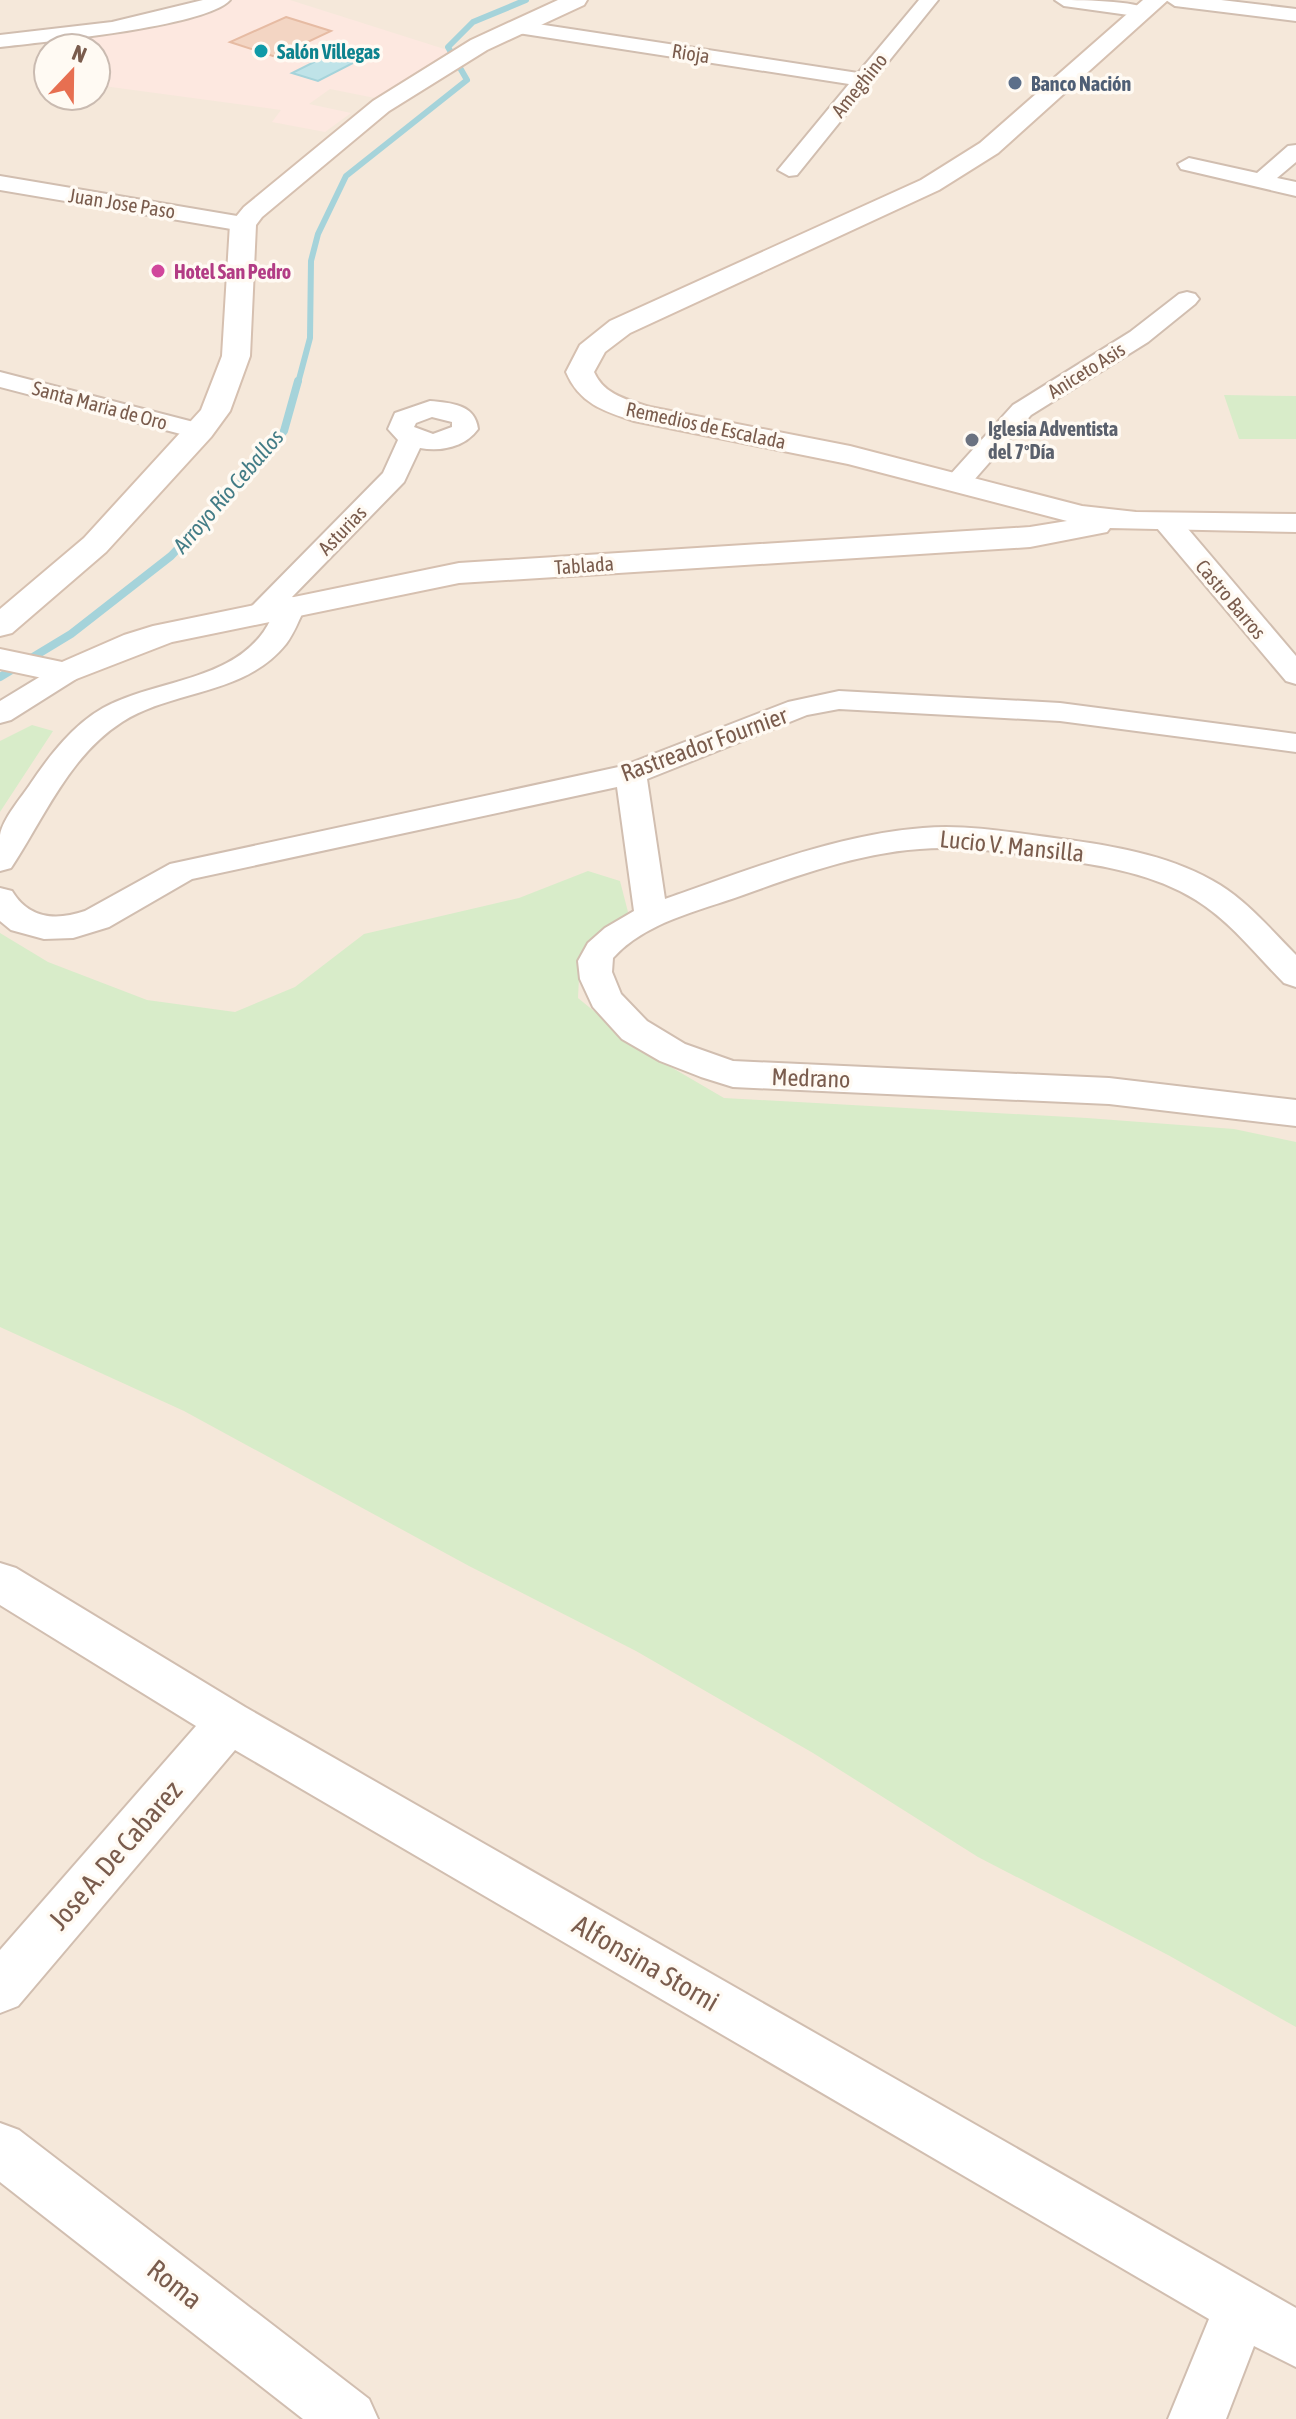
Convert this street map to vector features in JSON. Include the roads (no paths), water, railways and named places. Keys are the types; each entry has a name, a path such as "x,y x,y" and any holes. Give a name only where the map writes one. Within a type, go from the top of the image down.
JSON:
{"main road":[{"path":"0,626 95,545 215,411 236,356 243,224 277,191 381,106 479,45 576,0"},
{"name":"Remedios de Escalada","path":"1150,5 989,148 963,165 930,185 649,312 595,343 584,357 580,372 587,388 610,404 644,415 787,442 958,482 1066,512 1113,520 1296,523"},
{"name":"Tablada","path":"56,671 136,642 292,606 459,573 1030,537 1113,520"},
{"path":"0,659 56,671"}],"street":[{"path":"0,41 74,33 166,17 221,0"},
{"name":"Ameghino","path":"789,170 929,0"},
{"path":"1064,0 1150,5"},
{"path":"1175,0 1296,15"},
{"path":"142,6 166,17"},
{"name":"Rioja","path":"518,27 863,80"},
{"path":"1261,181 1296,151"},
{"path":"1189,164 1296,189"},
{"name":"Juan Jose Paso","path":"0,183 243,224"},
{"name":"Aniceto Asis","path":"958,482 1022,410 1139,337 1187,299"},
{"name":"Santa Maria de Oro","path":"0,379 200,431"},
{"name":"Asturias","path":"261,613 395,476 411,439"},
{"name":"Castro Barros","path":"1167,522 1296,675"},
{"path":"0,861 47,785 87,734 112,716 147,699 241,667 274,639 292,606"},
{"name":"Tablada","path":"0,714 56,671"},
{"name":"Rastreador Fournier","path":"0,899 3,907 23,922 44,928 73,927 97,919 182,871 631,774 799,708 839,700 1060,712 1296,743"},
{"path":"631,774 651,916"},
{"name":"Lucio V. Mansilla","path":"651,916 808,863 883,843 927,838 983,840 1121,858 1175,874 1211,895 1296,975"},
{"name":"Medrano","path":"651,916 614,937 598,952 593,967 599,988 621,1021 704,1066 733,1074 1109,1091 1296,1113"},
{"name":"Alfonsina Storni","path":"0,1582 229,1722 1296,2339"},
{"name":"Jose A. De Cabarez","path":"0,1988 229,1722"},
{"name":"Roma","path":"0,2149 349,2419"},
{"path":"1197,2419 1241,2307"}],"water":[{"path":"330,54 355,62 318,81 292,73"}],"waterway":[{"name":"Arroyo Río Ceballos","path":"298,383 310,338 311,261 318,234 346,176 467,80 448,47 473,22 526,0"},
{"name":"Arroyo Río Ceballos","path":"0,677 71,634 171,556 243,480 284,431 298,381"}],"place":[{"name":"Salón Villegas","path":"261,51"},
{"name":"Banco Nación","path":"1015,83"},
{"name":"Hotel San Pedro","path":"158,271"},
{"name":"Iglesia Adventista del 7°Día","path":"972,440"}]}
